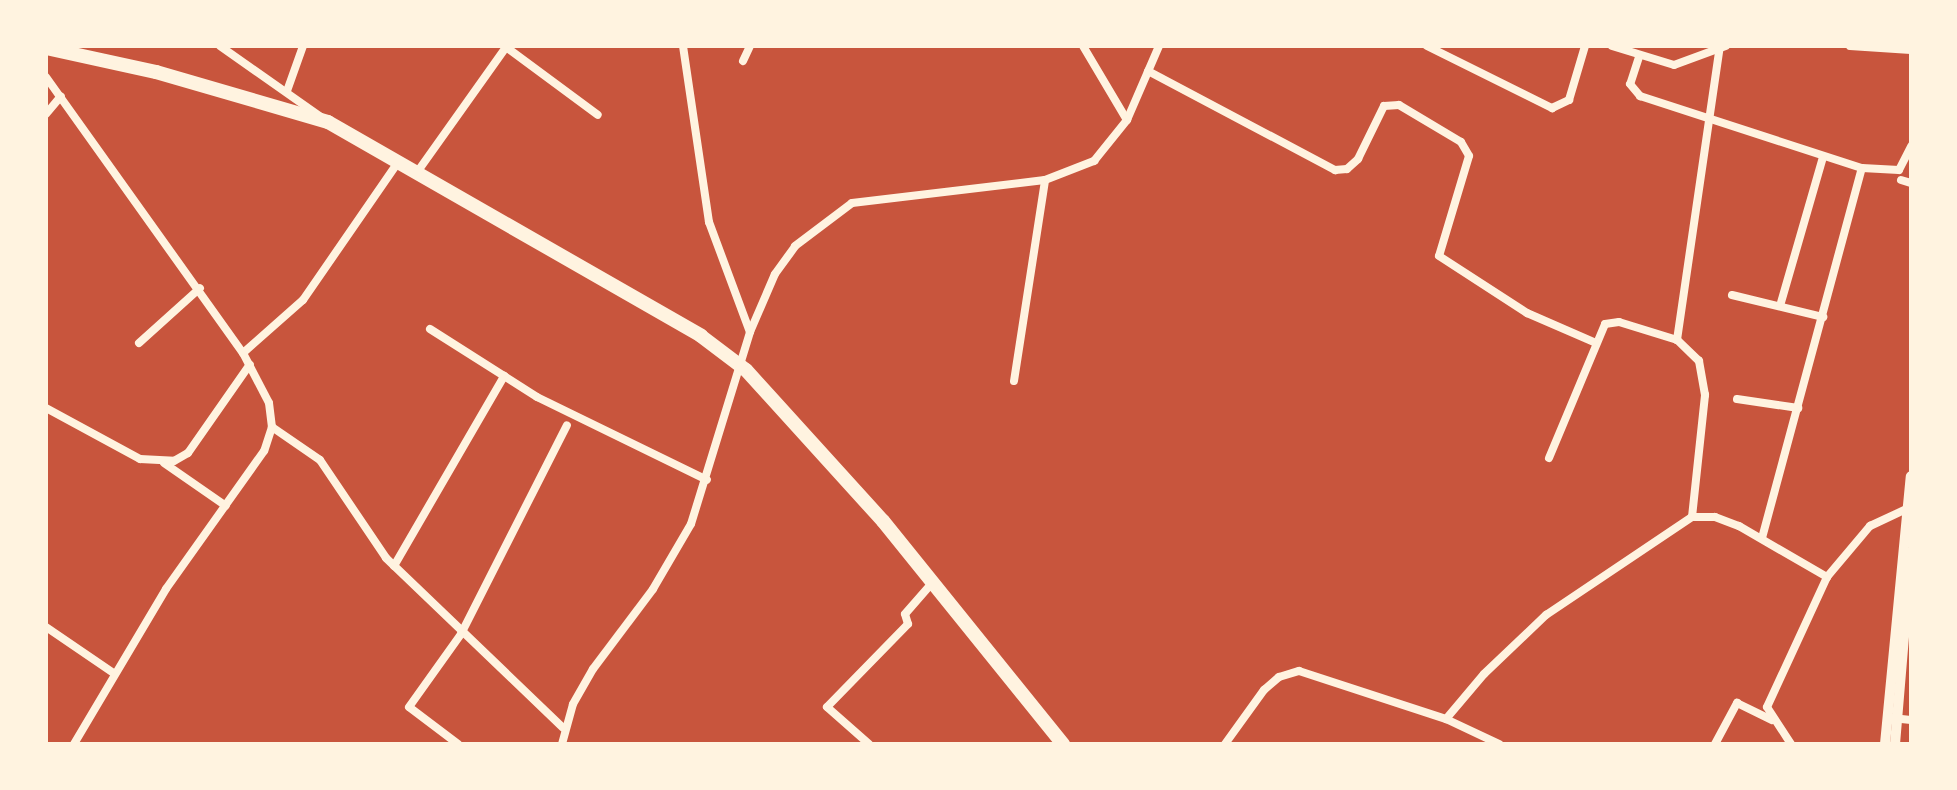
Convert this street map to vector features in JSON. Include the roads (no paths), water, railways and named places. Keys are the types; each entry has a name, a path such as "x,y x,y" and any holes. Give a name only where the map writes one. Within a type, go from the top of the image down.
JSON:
{"main road":[{"path":"48,47 156,72 328,122 701,336 741,365 932,583 1063,744"}],"street":[{"path":"220,46 328,122"},
{"path":"287,91 303,46"},
{"path":"683,46 709,222 750,332"},
{"path":"743,61 750,46"},
{"path":"1083,46 1127,120"},
{"path":"562,744 563,728 593,669 675,555 707,480 750,332 775,274 795,246 852,203 1045,180 1094,161 1127,120 1159,46"},
{"path":"1427,46 1552,108 1569,100 1585,46"},
{"path":"1612,46 1639,57 1674,65 1723,46"},
{"path":"1677,340 1707,118 1723,46"},
{"path":"1850,46 1911,50"},
{"path":"418,171 506,47 598,115"},
{"path":"1639,57 1631,77 1634,91 1823,157 1862,168 1899,170 1911,146"},
{"path":"1148,71 1335,170 1347,169 1358,159 1384,106 1399,105 1461,142 1469,156 1439,256 1527,313 1596,343"},
{"path":"46,77 200,288 243,353 269,403 272,427 264,451 166,589 74,744"},
{"path":"46,114 61,96"},
{"path":"1780,306 1823,157"},
{"path":"243,353 303,300 399,161"},
{"path":"1762,538 1862,168"},
{"path":"1014,381 1045,180"},
{"path":"139,343 200,288"},
{"path":"1732,295 1823,317"},
{"path":"1549,458 1596,343 1611,321 1677,340 1699,361 1705,395 1692,517"},
{"path":"430,329 504,376 707,480"},
{"path":"164,463 188,453 250,364"},
{"path":"394,566 504,376"},
{"path":"1737,399 1798,408"},
{"path":"46,408 140,459 164,463 226,506"},
{"path":"458,744 409,707 461,634 567,425"},
{"path":"272,427 305,445 328,470 394,566 461,634 563,728"},
{"path":"1895,744 1892,718 1905,510 1911,476"},
{"path":"1791,744 1772,720 1767,707 1772,688 1827,577 1870,526 1905,510"},
{"path":"1446,719 1484,674 1546,615 1692,517 1715,517 1762,538 1827,577"},
{"path":"1885,744 1892,718 1911,552"},
{"path":"869,744 827,707 908,624 905,614 932,583"},
{"path":"46,627 115,674"},
{"path":"1225,744 1264,690 1279,677 1299,671 1446,719 1499,744"},
{"path":"1715,744 1737,703 1772,720"},
{"path":"1892,718 1911,720"}]}
